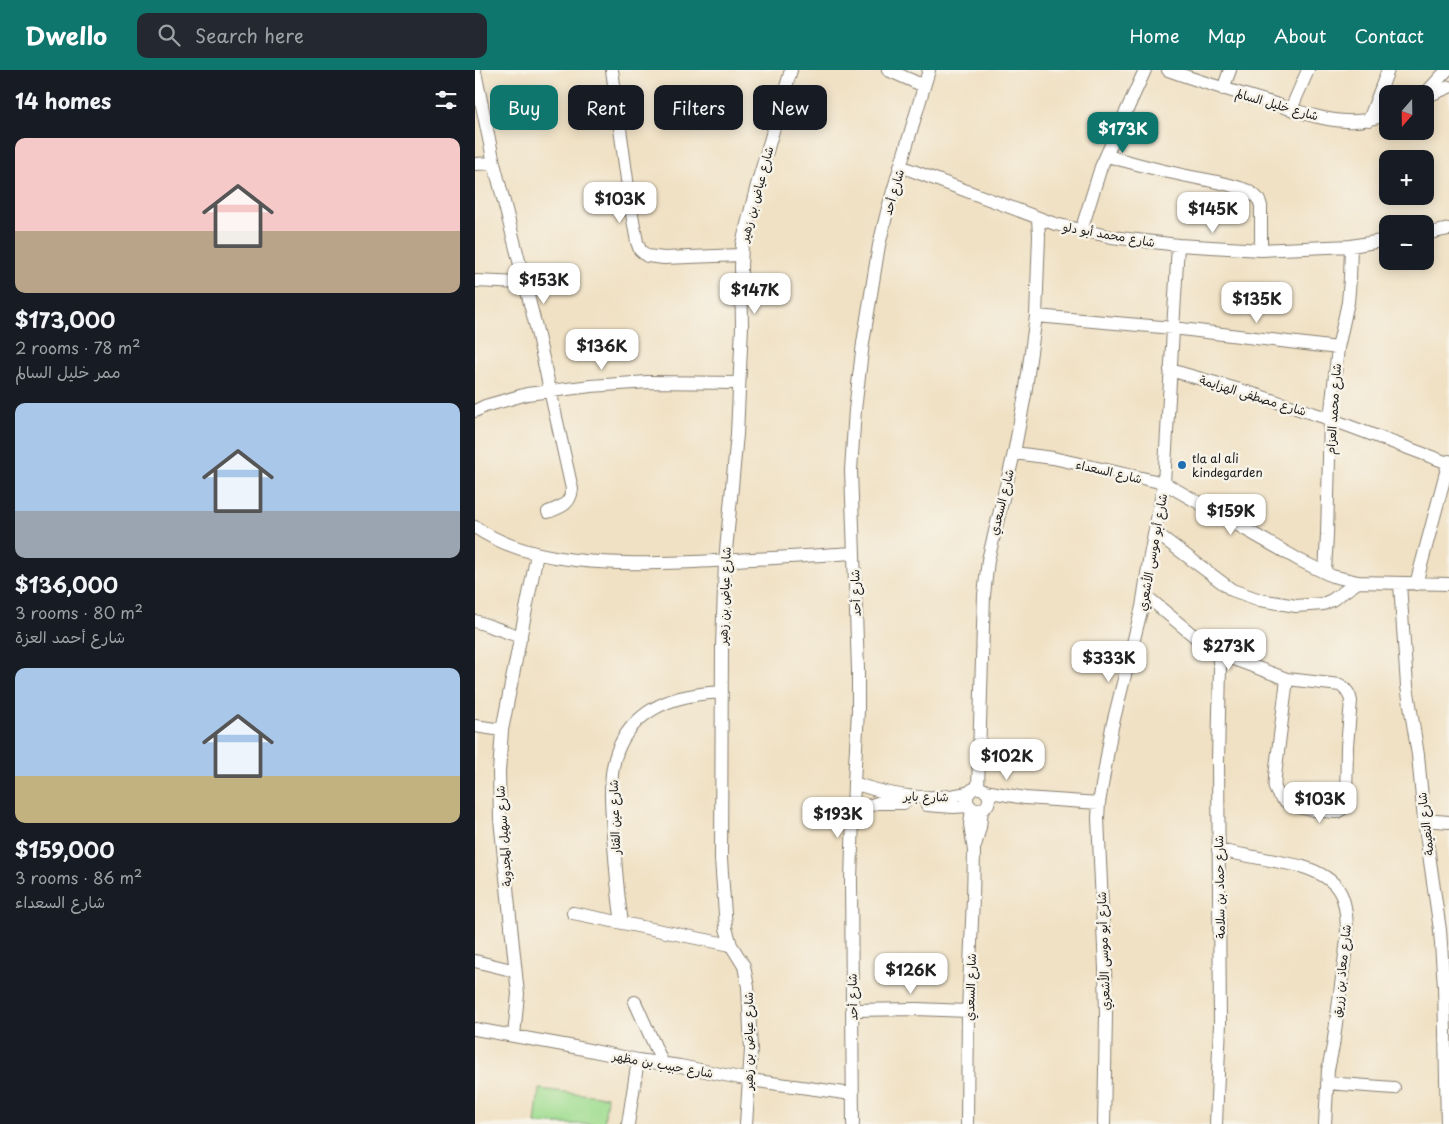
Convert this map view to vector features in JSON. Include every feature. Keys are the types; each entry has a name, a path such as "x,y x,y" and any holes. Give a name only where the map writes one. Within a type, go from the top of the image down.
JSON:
{"street":[{"path":"612,70 631,210 640,250 647,256 657,257 741,255"},
{"name":"شارع عياض بن زهير","path":"747,1124 751,1050 749,986 744,966 731,944 724,921 721,859 722,623 725,561 736,445 742,326 741,255 757,185 791,70"},
{"path":"888,70 924,86"},
{"name":"شارع أحد","path":"853,1124 851,880 853,783 858,711 851,470 855,410 863,343 879,245 888,208 929,70"},
{"path":"1081,230 1093,189 1145,70"},
{"name":"شارع خليل السالم","path":"1168,70 1291,109 1346,121 1369,120 1379,117"},
{"path":"1223,89 1230,70"},
{"path":"1291,109 1307,70"},
{"path":"1369,120 1388,70"},
{"path":"1434,85 1447,70"},
{"path":"475,72 494,164 551,390 572,489 568,502 547,512"},
{"path":"1434,92 1449,87"},
{"path":"1107,156 1245,190 1252,194 1259,200 1261,206 1261,250"},
{"path":"475,164 494,164"},
{"name":"شارع محمد أبو دلو","path":"901,166 1038,218 1112,237 1179,245 1261,250 1351,246 1379,241"},
{"name":"شارع السعدي","path":"978,790 984,595 988,560 1014,453 1025,395 1036,316 1038,218"},
{"path":"1434,232 1449,229"},
{"name":"شارع أبو موسى الأشعري","path":"1104,1124 1106,1016 1099,803 1112,727 1145,596 1149,561 1164,483 1179,245"},
{"name":"شارع محمد العزام","path":"1325,572 1330,420 1338,348 1348,302 1351,246"},
{"path":"475,281 525,284"},
{"path":"1036,316 1173,328 1338,348"},
{"name":"شارع مصطفى الهزايمة","path":"1170,370 1247,392 1449,462 1416,584"},
{"path":"475,411 510,398 551,390 647,382 739,383"},
{"name":"شارع السعداء","path":"1014,453 1053,458 1164,483 1301,561 1343,578 1358,582 1449,584"},
{"path":"475,528 517,549 569,559 663,563 854,553"},
{"path":"1155,532 1233,590 1260,600 1296,606 1323,604 1358,582"},
{"name":"شارع سهيل المجدوبة","path":"514,1036 518,994 500,819 499,772 502,730 537,554"},
{"name":"شارع النعيمة","path":"1400,584 1407,686 1418,755 1424,820 1440,930 1446,951 1445,1080 1447,1124"},
{"path":"1145,596 1200,640 1217,651 1287,679 1340,685 1350,696 1346,801 1345,806 1337,812 1300,808 1288,804 1282,799 1275,787 1287,679"},
{"path":"475,621 521,637"},
{"name":"شارع حماد بن سلامة","path":"1215,1124 1220,1023 1218,761 1220,667 1217,651"},
{"name":"شارع عين القتار","path":"622,922 617,887 612,809 613,769 617,750 632,725 654,708 695,694 722,692"},
{"path":"475,726 502,730"},
{"name":"شارع باير","path":"853,783 883,793 921,798 950,797 978,790 1025,798 1099,803"},
{"path":"978,790 989,799 977,807 967,797 978,790"},
{"name":"شارع باير","path":"853,812 883,802 977,807 1025,798"},
{"name":"شارع السعدي","path":"967,1124 968,1011 974,851 980,826 977,807"},
{"path":"1424,820 1449,822"},
{"name":"شارع معاذ بن زريق","path":"1218,850 1312,870 1326,876 1339,891 1347,923 1347,940 1327,1084 1325,1124"},
{"path":"573,913 731,944"},
{"path":"475,961 515,971"},
{"path":"635,1002 663,1064"},
{"path":"853,1010 916,1009 968,1011"},
{"name":"شارع حبيب بن مظهر","path":"475,1029 750,1080 852,1094"},
{"path":"628,1124 638,1060"},
{"path":"1327,1084 1394,1088"}],"green space":[{"path":"539,1089 607,1097 604,1124 535,1124"}],"place":[{"name":"tla al ali kindegarden","path":"1182,465"}]}
